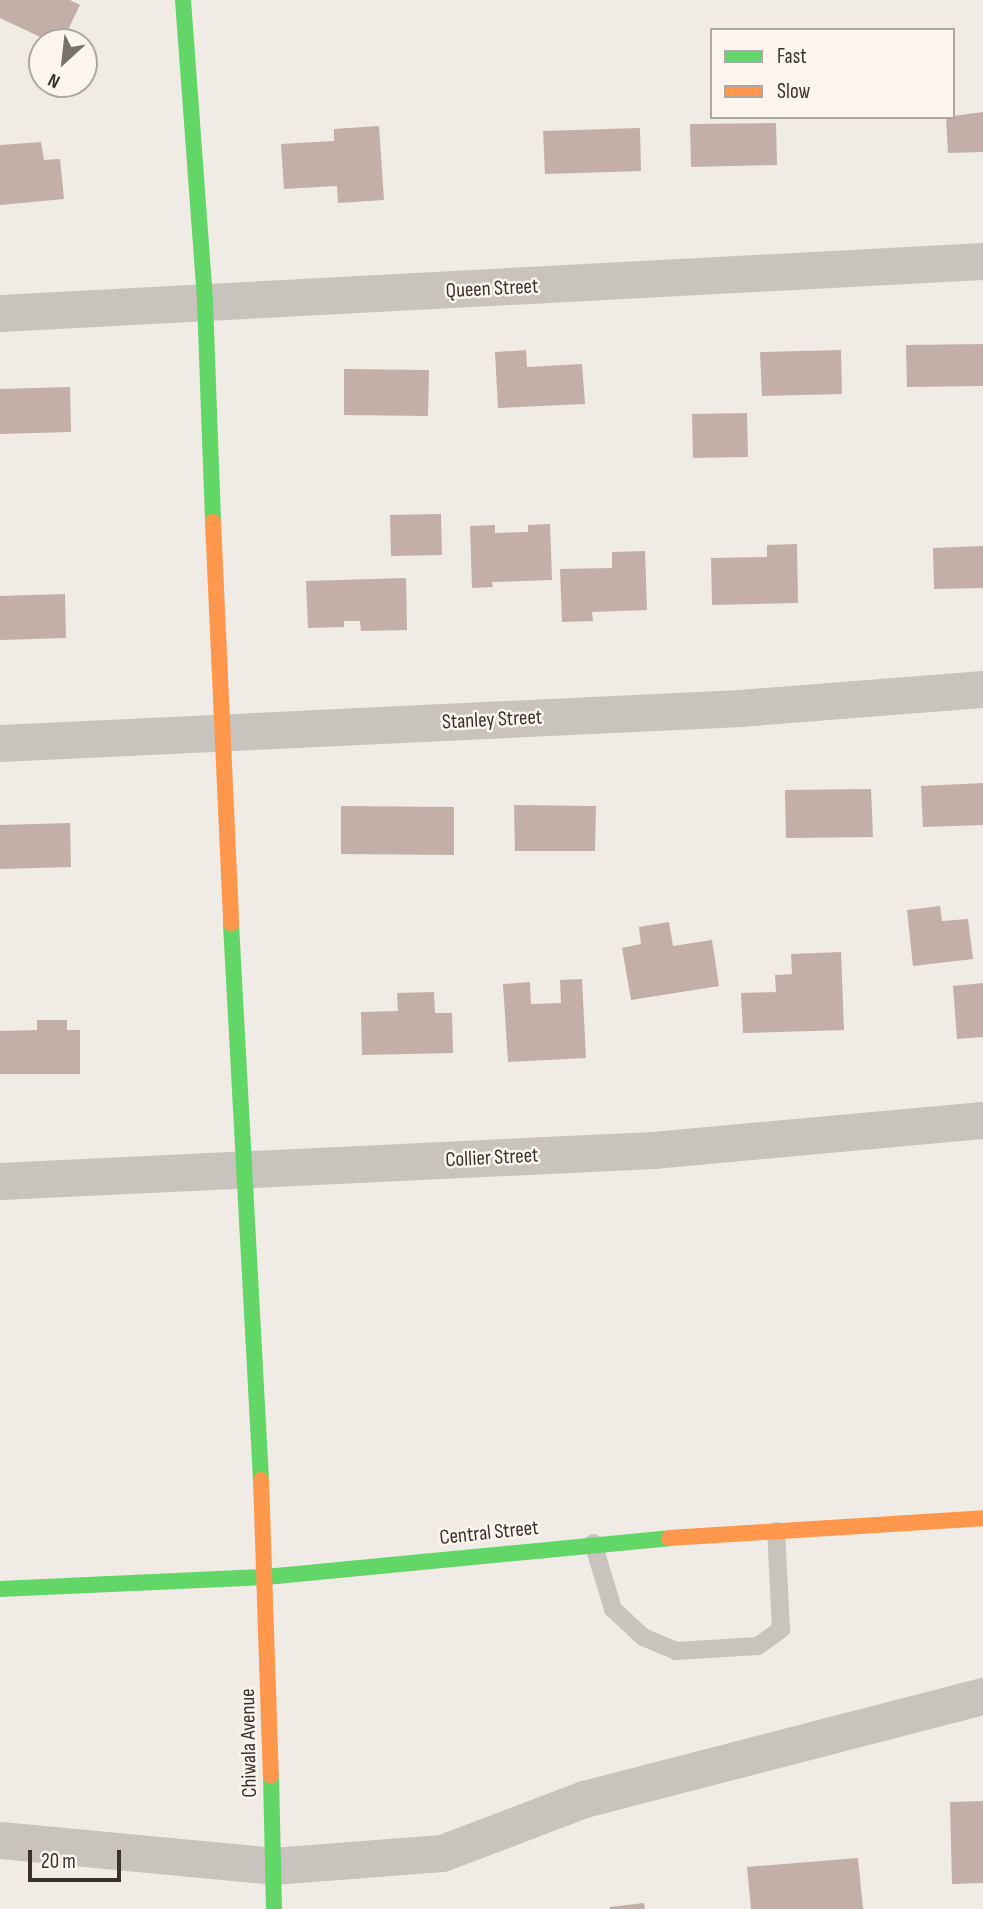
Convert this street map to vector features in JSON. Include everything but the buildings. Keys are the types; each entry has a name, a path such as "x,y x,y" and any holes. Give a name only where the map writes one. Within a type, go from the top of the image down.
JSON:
{"street":[{"name":"Chiwala Avenue","path":"183,0 205,302 221,733 266,1577 274,1909"},
{"name":"Queen Street","path":"0,313 983,261"},
{"name":"Stanley Street","path":"0,743 740,708 983,689"},
{"name":"Collier Street","path":"0,1181 653,1150 983,1120"},
{"name":"Central Street","path":"0,1589 266,1577 593,1543 983,1518"},
{"path":"0,1840 272,1866 442,1853 584,1798 983,1696"}],"lane":[{"path":"593,1543 613,1609 643,1637 676,1651 689,1651 758,1646 781,1629 783,1602 776,1531"}],"traffic: fast":[{"path":"183,0 205,302 213,522"},
{"path":"231,924 261,1480"},
{"path":"0,1589 266,1577 669,1538"},
{"path":"271,1776 274,1909"}],"traffic: slow":[{"path":"213,522 231,924"},
{"path":"261,1480 271,1776"},
{"path":"669,1538 983,1518"}]}
